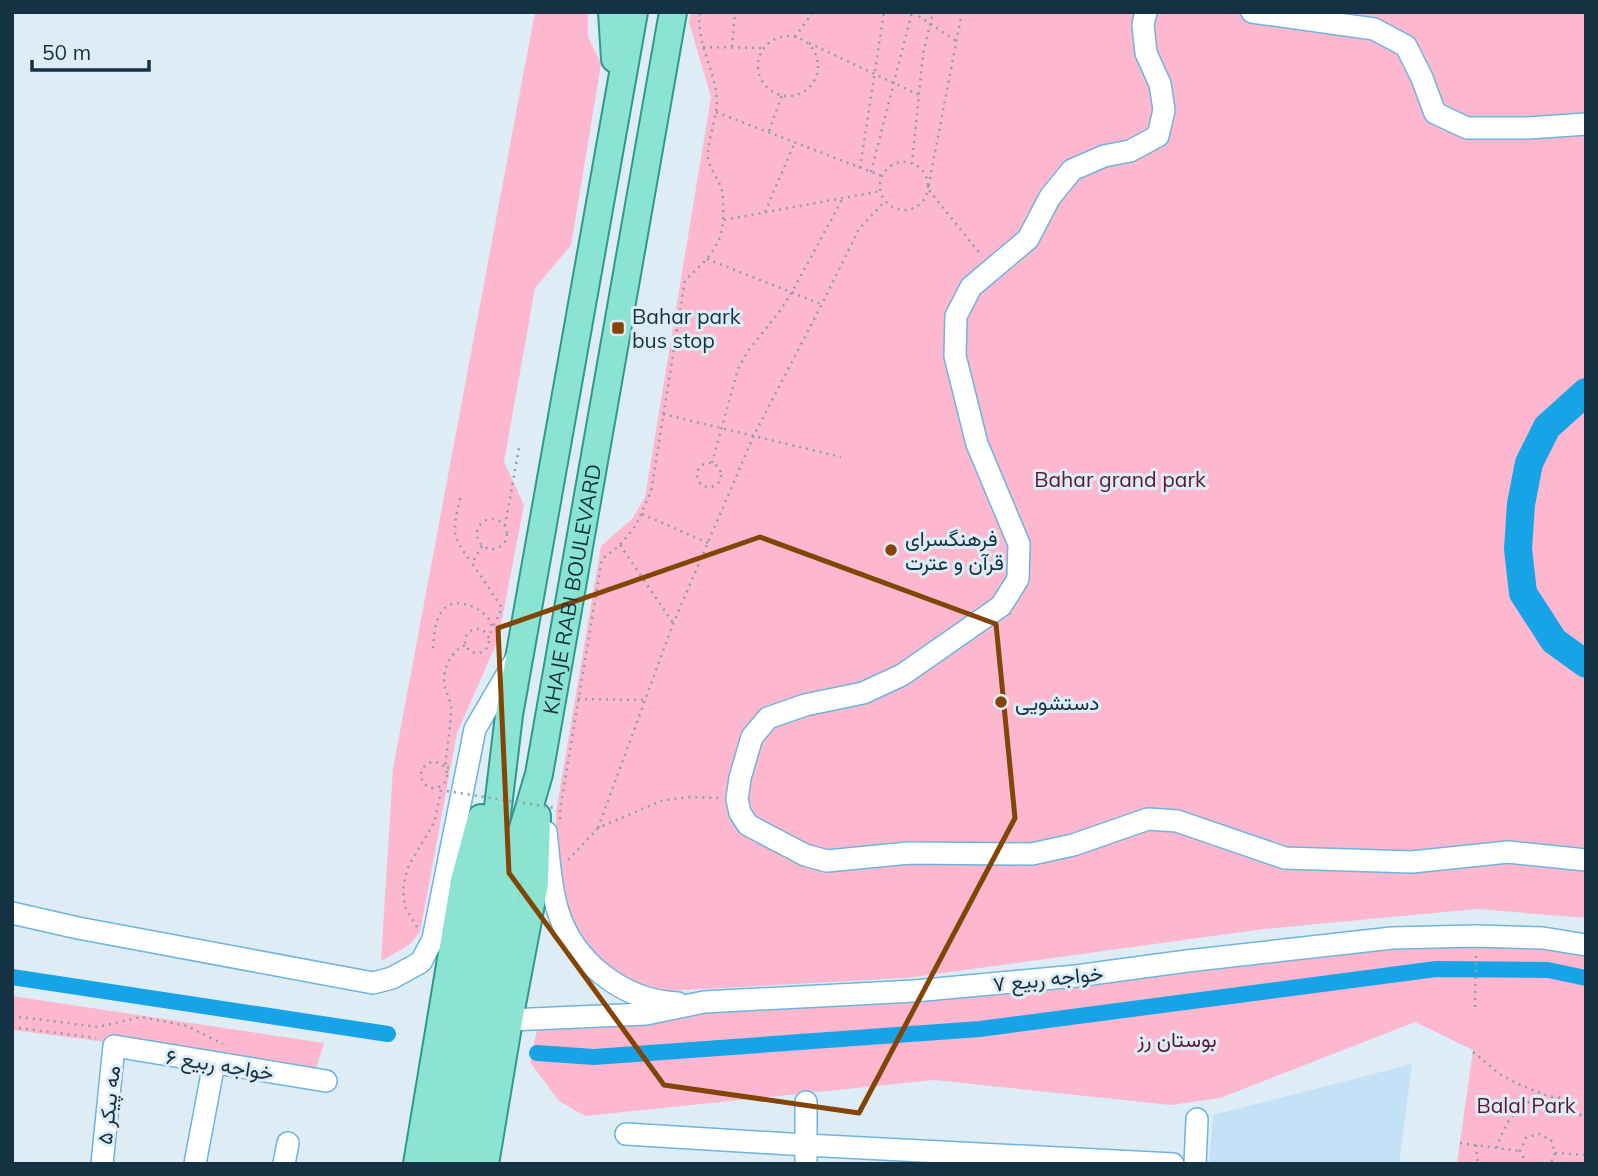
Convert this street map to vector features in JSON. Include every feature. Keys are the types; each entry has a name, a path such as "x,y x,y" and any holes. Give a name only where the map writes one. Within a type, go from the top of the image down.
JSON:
{"main road":[{"path":"612,12 618,100"},
{"name":"KHAJE RABI BOULEVARD","path":"436,1164 497,815 520,651 634,12"},
{"name":"KHAJE RABI BOULEVARD","path":"461,1164 510,873 539,774 673,12"},
{"path":"417,1164 464,881 509,715"},
{"path":"485,1164 535,883 539,774"}],"street":[{"path":"1146,12 1143,25 1146,53 1160,84 1164,110 1158,136 1130,150 1104,156 1072,170 1050,197 1028,239 971,287 956,316 955,356 977,444 1019,544 1018,579 1001,606 902,675 863,693 805,705 768,719 752,737 740,778 737,799 740,813 748,825 805,855 827,861 909,853 1032,854 1073,845 1148,819 1177,821 1285,858 1412,862 1508,852 1586,860"},
{"path":"1252,12 1374,29 1406,46 1435,113 1467,128 1586,124"},
{"path":"12,913 78,928 373,983 392,978 421,962 433,939 475,729 520,651"},
{"path":"539,774 551,878 558,911 572,942 582,955 622,988 653,1000 670,1003 704,1002"},
{"name":"خواجه ربیع ۷","path":"509,1020 646,1014 704,1002 914,991 1076,976 1392,938 1476,936 1530,938 1586,945"},
{"name":"خواجه ربیع ۶","path":"105,1042 326,1081"},
{"name":"مه پیکر ۵","path":"102,1164 105,1042"},
{"path":"195,1164 214,1063"},
{"path":"806,1102 806,1154"},
{"path":"1195,1164 1197,1119"},
{"path":"626,1134 806,1154 1173,1164"}],"path":[{"path":"560,821 602,559 620,545 636,525 651,492 685,280 707,259 721,238 724,220 722,192 707,158 716,111 716,92 703,47 700,12"},
{"path":"732,47 735,12"},
{"path":"795,37 813,12"},
{"path":"860,167 884,12"},
{"path":"871,172 913,12 956,41"},
{"path":"912,164 923,54 933,12"},
{"path":"962,12 928,189 926,196 921,203 907,210 891,206 885,201 881,191 882,176 890,166 897,163 919,167 924,173 928,189 993,269"},
{"path":"803,40 810,45 818,60 816,77 812,84 806,90 790,96 767,87 759,72 761,55 771,42 779,38 795,37 803,40 919,95"},
{"path":"703,47 765,48"},
{"path":"768,132 782,95"},
{"path":"716,111 882,176"},
{"path":"765,212 795,142"},
{"path":"724,220 881,191"},
{"path":"712,463 738,369 748,351 792,292 843,198"},
{"path":"551,878 598,828 673,624 754,435 859,229 885,201"},
{"path":"707,259 822,304"},
{"path":"663,414 841,457"},
{"path":"505,526 519,448"},
{"path":"712,463 721,475 716,484 706,486 697,480 696,474 701,465 712,463"},
{"path":"460,498 454,536 502,608 489,637 488,647 484,651 473,652 466,645 467,635 476,629 481,629 489,637"},
{"path":"642,514 708,544"},
{"path":"490,518 502,522 507,532 504,544 493,549 482,545 476,535 480,524 490,518"},
{"path":"472,563 482,545"},
{"path":"620,545 673,624"},
{"path":"433,648 436,622 446,607 455,603 476,608 490,621 492,629"},
{"path":"433,939 418,929 412,920 405,907 403,890 408,865 434,823 442,786 447,777 445,767 451,705 444,681 446,667 459,647 466,645"},
{"path":"578,699 645,701"},
{"path":"442,786 427,786 421,773 431,762 445,767"},
{"path":"447,791 555,808"},
{"path":"598,828 661,801 690,797 737,799"},
{"path":"1475,1007 1476,959"},
{"path":"12,1016 98,1027 141,1017 150,1018 187,1026 232,1048"},
{"path":"12,1027 105,1042"},
{"path":"1473,1052 1501,1075 1548,1096"},
{"path":"1497,1148 1505,1126 1520,1108 1535,1097 1562,1098 1586,1119"},
{"path":"1520,1151 1526,1138 1539,1134 1551,1140 1555,1153 1550,1164"},
{"path":"1460,1143 1520,1151"},
{"path":"1476,1146 1478,1164"},
{"path":"1520,1151 1527,1164"},
{"path":"1555,1153 1586,1155"}],"highlighted area":[{"path":"760,537 996,624 1015,818 859,1113 664,1085 509,873 498,628"}],"shaded area":[{"path":"1412,1064 1399,1164 1209,1164 1213,1115"}],"green space":[{"path":"535,12 588,12 588,37 601,64 571,245 535,288 504,462 524,505 498,640 457,733 420,932 409,945 381,961 393,769"},
{"name":"Bahar grand park","path":"691,12 1586,12 1586,918 1477,909 1264,929 907,978 666,991 620,978 586,953 565,905 556,864 556,812 601,546 633,518 645,497 711,97 689,22"},
{"name":"بوستان رز","path":"1487,945 1564,948 1586,954 1586,1164 1457,1164 1473,1050 1415,1022 1220,1098 1171,1105 934,1080 585,1116 559,1101 530,1062 537,1029 547,1015 1075,986 1377,951"},
{"path":"12,996 324,1043 316,1069 12,1030"}],"waterway":[{"path":"1586,392 1547,427 1529,463 1521,504 1518,549 1523,593 1554,641 1586,664"},
{"path":"537,1053 594,1057 980,1029 1436,969 1548,970 1586,978"},
{"path":"12,977 388,1034"}],"place":[{"name":"Bahar park bus stop","path":"618,328"},
{"name":"فرهنگسرای قرآن و عترت","path":"891,550"},
{"name":"دستشویی","path":"1001,702"}],"park label":[{"name":"Balal Park","path":"1526,1105"}]}
